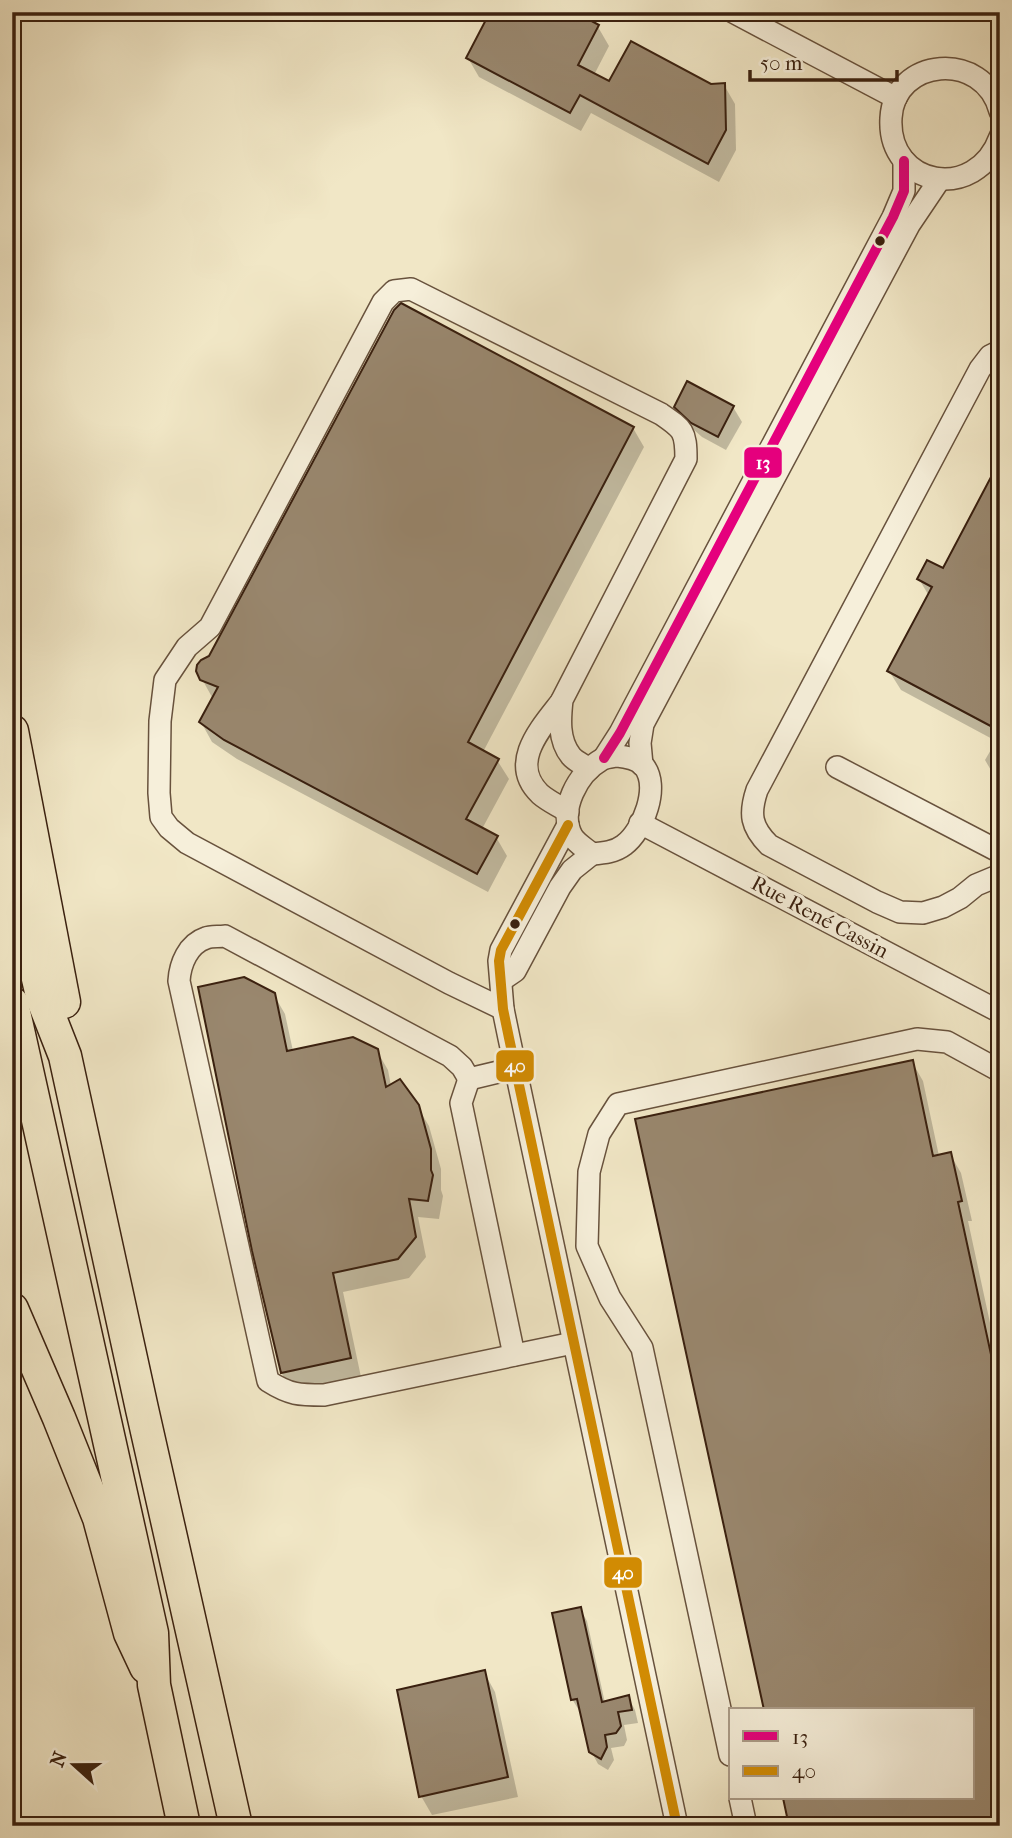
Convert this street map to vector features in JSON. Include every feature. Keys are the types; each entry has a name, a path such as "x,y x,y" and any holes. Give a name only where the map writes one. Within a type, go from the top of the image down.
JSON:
{"highway":[{"path":"12,731 63,995 65,1056"},
{"path":"12,868 43,1000 65,1056 236,1826"},
{"path":"12,1003 152,1633 154,1685 184,1826"},
{"path":"12,1309 99,1518 130,1633 154,1685"}],"street":[{"path":"733,12 896,98"},
{"path":"998,98 982,81 968,72 952,68 935,69 919,74 906,84 896,98 891,114 895,147 904,161 927,176 940,179 957,178 972,173 986,163 998,146"},
{"path":"677,1826 515,1068 503,1009 499,961 501,950 568,818 571,795 584,775 597,764 627,720 893,217 904,191 904,161"},
{"path":"502,980 515,971 572,870 593,854 616,850 635,834 648,808 651,792 649,777 642,765 640,743 643,724 909,225 940,179"},
{"path":"503,1009 187,843 169,828 161,817 160,721 165,680 187,647 210,627 383,302 394,291 411,289 661,414 679,427 686,440 686,459 562,700 533,739 526,761 530,780 540,794 568,818 573,837 593,854"},
{"path":"1000,351 990,356 980,369 757,790 752,806 753,822 759,835 769,845 900,912 923,913 943,907 976,885 1000,875"},
{"path":"562,700 559,720 571,757 597,764 617,756 630,758 642,765"},
{"path":"837,767 1000,852"},
{"name":"Rue René Cassin","path":"640,823 1000,1012"},
{"path":"514,1355 461,1103 469,1079 462,1067 450,1056 225,936 207,937 191,948 179,971 179,982 268,1381 283,1391 299,1395 324,1395 573,1343"},
{"path":"729,1750 642,1348 610,1298 587,1246 589,1172 598,1134 618,1104 917,1039 947,1042 1000,1071"},
{"path":"469,1079 515,1068"},
{"path":"740,1800 746,1826"}],"building":[{"path":"490,12 575,12 599,25 578,65 609,81 631,41 711,84 725,83 726,130 708,164 580,95 570,113 466,58"},
{"path":"401,303 634,427 468,742 499,759 466,819 498,836 477,874 224,740 199,722 218,687 200,680 196,671 197,665 209,656 394,310"},
{"path":"687,381 734,406 718,437 691,423 674,407"},
{"path":"1000,460 1000,731 887,671 932,587 917,579 927,560 943,568"},
{"path":"244,977 275,993 287,1051 353,1037 378,1049 386,1087 400,1079 419,1105 431,1149 433,1175 428,1201 409,1199 416,1237 398,1259 333,1273 351,1358 281,1373 252,1251 198,987"},
{"path":"913,1060 933,1156 951,1152 962,1201 958,1202 1000,1396 1000,1826 789,1826 783,1800 974,1800 974,1708 764,1708 635,1119"},
{"path":"581,1607 602,1702 629,1695 632,1710 618,1712 621,1726 616,1733 605,1735 607,1747 601,1759 589,1752 577,1699 571,1700 552,1613"},
{"path":"485,1670 508,1777 419,1797 397,1690"}],"transit line":[{"name":"13","path":"604,758 620,733 893,217 904,191 904,161"},
{"name":"40","path":"568,825 501,950 499,961 503,1009 677,1826"}]}
